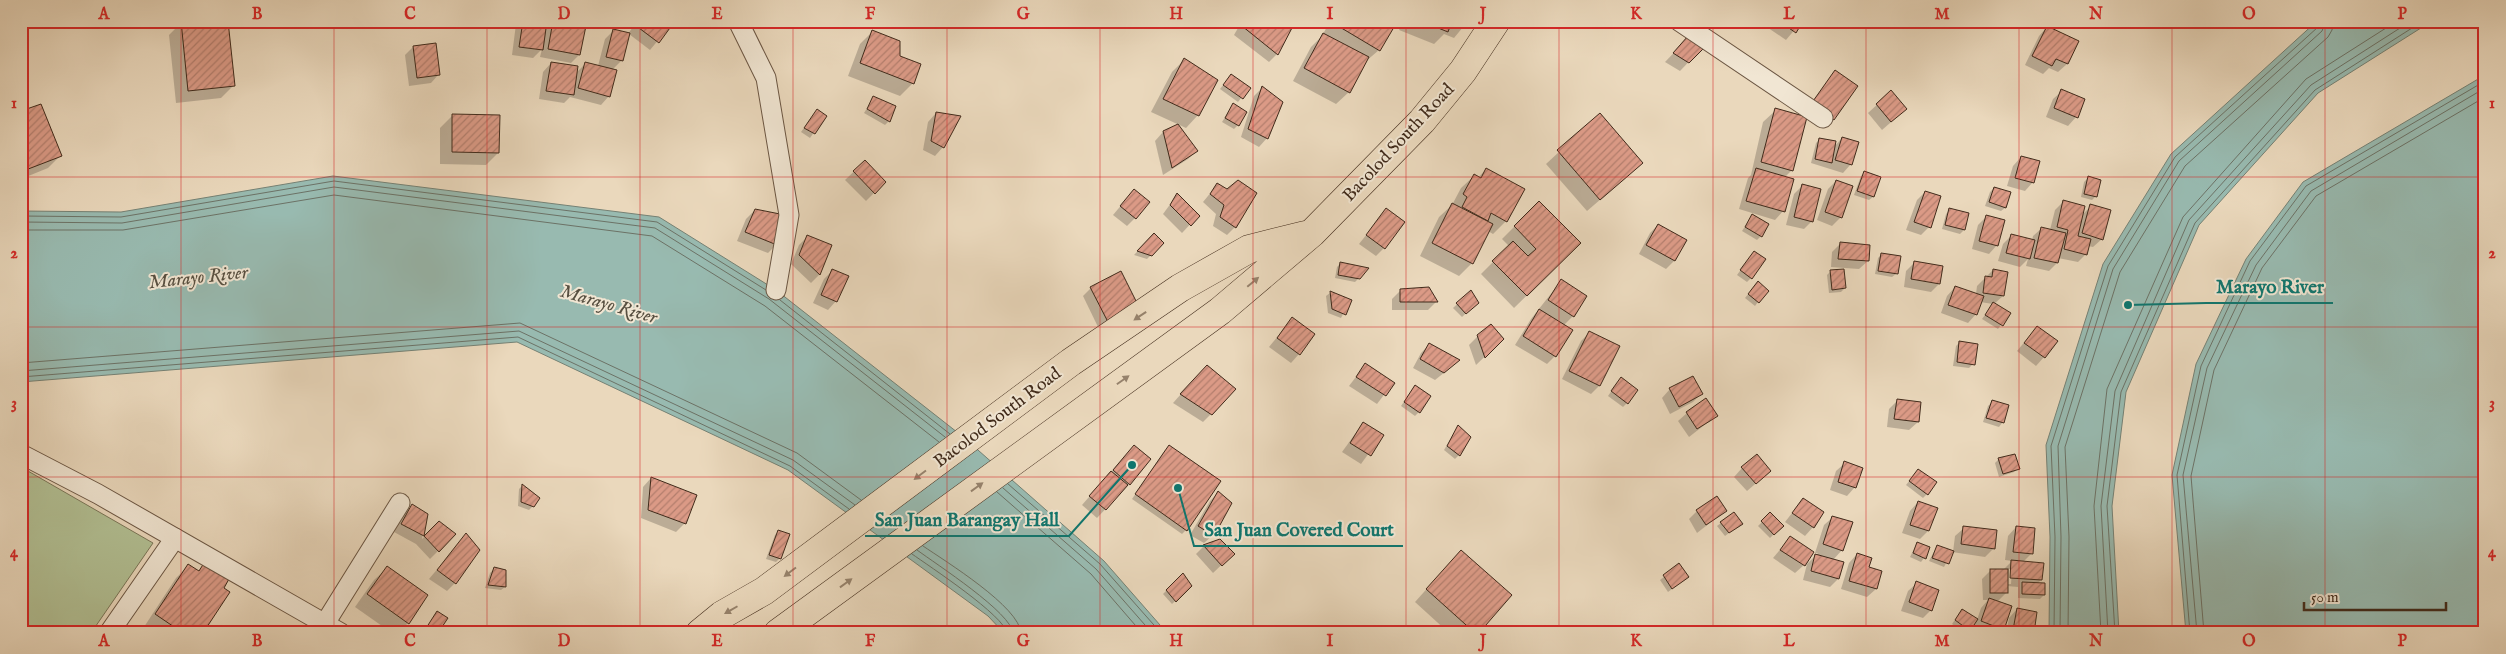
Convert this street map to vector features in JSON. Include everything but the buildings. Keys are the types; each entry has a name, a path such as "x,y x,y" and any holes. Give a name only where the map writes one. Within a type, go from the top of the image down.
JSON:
{"highway":[{"name":"Bacolod South Road","path":"778,633 1084,408 1220,311 1312,233 1422,121 1463,71 1496,21"},
{"name":"Bacolod South Road","path":"700,633 722,615 764,591 1072,362 1180,288 1249,249 1312,233"}],"street":[{"path":"738,21 766,78 789,214 776,290"},
{"path":"1679,21 1822,118"},
{"path":"21,454 175,538 328,630 400,503"},
{"path":"108,633 175,538"}],"green space":[{"path":"21,467 153,543 91,633 21,633"}],"water":[{"path":"2317,21 2432,21 2318,93 2199,225 2126,392 2112,506 2119,633 2049,633 2050,537 2046,445 2103,264 2171,154"},
{"path":"2485,75 2485,633 2186,633 2172,475 2196,364 2246,259 2303,182"},
{"path":"333,176 659,217 776,290 962,436 1104,561 1167,633 1004,633 988,616 788,470 517,342 21,382 21,211 121,212"}],"place":[{"name":"Marayo River","path":"2128,305"},
{"name":"San Juan Barangay Hall","path":"1132,465"},
{"name":"San Juan Covered Court","path":"1178,488"}]}
